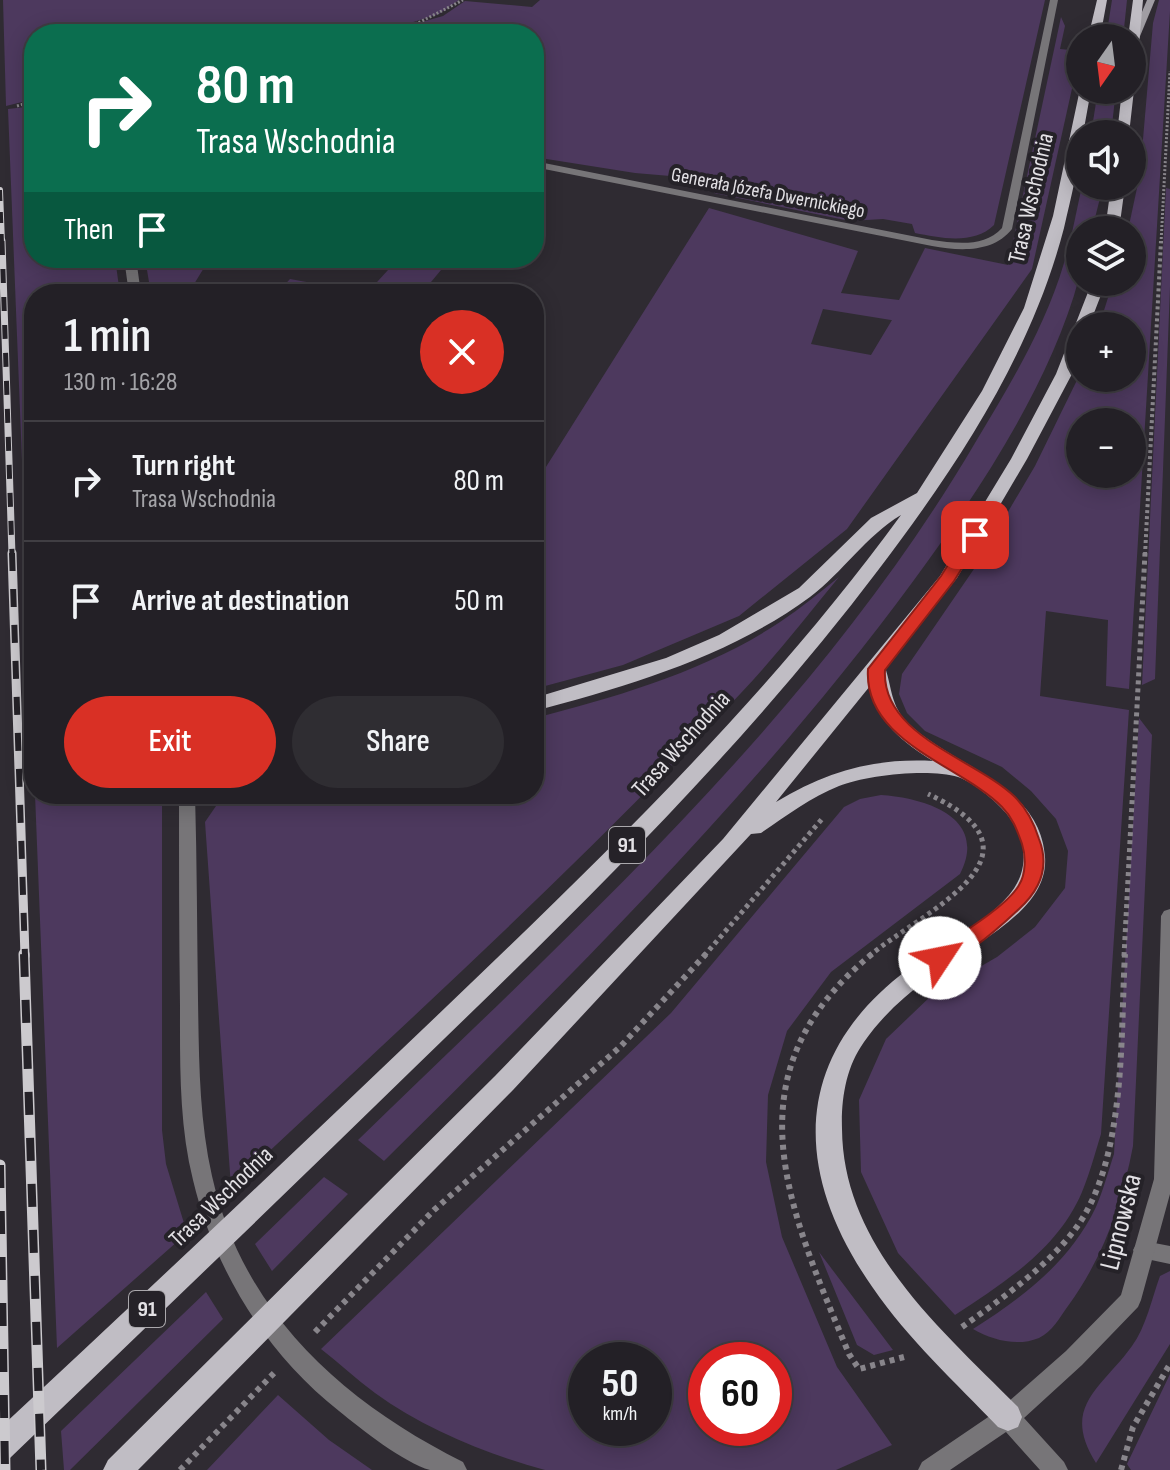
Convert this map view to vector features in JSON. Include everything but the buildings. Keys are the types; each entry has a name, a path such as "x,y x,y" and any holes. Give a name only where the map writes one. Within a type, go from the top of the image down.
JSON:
{"main road":[{"path":"1095,0 1098,16"},
{"path":"1097,24 1102,0"},
{"path":"1136,24 1138,0"},
{"path":"1141,24 1151,0"},
{"name":"Trasa Wschodnia","path":"0,1448 294,1169 686,787 836,616 927,491 980,409 1019,337 1049,264 1063,211 1082,104"},
{"path":"118,1470 504,1083 731,844 877,669 948,578 988,513 1066,369"},
{"path":"544,702 660,666 726,639 805,592 849,553 877,522 927,491"},
{"path":"877,669 879,693 894,720 909,735 1008,801 1023,820 1036,856 1028,889 1010,908 918,973 873,1013 854,1037 831,1092 827,1131 831,1169 843,1215 863,1253 935,1341 1008,1417"},
{"path":"731,844 803,794 839,776 882,768 960,770"}],"street":[{"name":"Generała Józefa Dwernickiego","path":"544,166 932,243 961,246 996,240 1007,229 1054,0"},
{"path":"187,804 189,1049 196,1145 209,1202 234,1269 275,1333 332,1393 376,1428 455,1470"},
{"name":"Lipnowska","path":"930,1470 1008,1417 1074,1358 1130,1300 1164,1179 1170,916"},
{"path":"1144,1250 1170,1255"},
{"path":"1008,1417 1056,1470"}],"path":[{"path":"413,24 463,0"},
{"path":"964,1326 1062,1247 1085,1215 1099,1182 1109,1139 1118,1080 1167,186 1170,71"},
{"path":"903,1358 859,1369 849,1354 797,1225 783,1178 780,1135 783,1094 792,1058 807,1026 833,990 863,962 966,886 980,870 985,851 981,832 968,816 923,792"},
{"path":"308,1338 434,1210 620,1047 672,993 824,816"},
{"path":"1121,1470 1124,1445 1135,1420 1170,1364"},
{"path":"180,1470 276,1371"}],"shaded area":[{"path":"3,0 459,0 439,14 407,24 24,24 24,102 6,106"},
{"path":"540,0 1045,0 994,225 967,238 935,237 915,233 912,224 883,219 850,221 714,193 717,180 635,173 544,159 544,24 415,24 443,16 465,1 532,7"},
{"path":"1112,0 1127,0 1124,24 1108,24"},
{"path":"1159,0 1170,0 1146,408 1066,408 1066,488 1141,488 1129,689 1106,686 1108,620 1046,611 1040,696 1129,710 1101,1134 1082,1192 1059,1231 1028,1262 955,1315 898,1253 861,1172 859,1100 886,1039 933,994 997,957 1035,927 1065,888 1068,851 1056,819 1031,791 1002,767 925,731 907,713 899,694 902,674 976,566 1035,466 1071,392 1146,392 1146,312 1103,312 1109,296 1146,296 1146,216 1131,216 1134,200 1146,200 1145,120 1153,23"},
{"path":"1061,17 1065,26 1060,49 1066,50 1066,104 1069,104 1032,269 847,529 739,616 623,665 544,686 544,470 709,208 858,251 841,293 899,300 925,248 1008,265","holes":["823,309 892,320 871,355 811,344"]},
{"path":"1096,104 1114,104 1113,120 1093,120"},
{"path":"24,107 24,268 116,268 119,284 24,284 24,511 8,109"},
{"path":"1166,188 1170,189 1170,287 1155,679 1142,685"},
{"path":"1079,200 1100,200 1096,216 1076,216"},
{"path":"1066,256 1066,296 1073,296 1050,357 987,474 914,580 792,734 727,808 593,952 384,1161 358,1140 526,978 690,811 769,725 843,635 912,541 975,443 1047,311"},
{"path":"147,268 204,268 194,284 149,284"},
{"path":"390,268 443,268 429,284 375,284"},
{"path":"290,279 318,284 285,284"},
{"path":"839,577 754,679 680,757 490,944 231,1187 205,822 216,806 544,804 544,715 629,691 692,668 752,639 803,606"},
{"path":"1139,718 1152,735 1133,1146 1110,1230 1080,1288 1048,1332 1031,1341 1005,1341 973,1329 1027,1291 1072,1245 1096,1207 1114,1154"},
{"path":"881,795 916,801 948,814 966,838 967,854 960,874 831,972 787,1031 768,1095 766,1162 782,1237 837,1367 892,1445 836,1470 545,1470 479,1448 414,1418 375,1393 321,1349 671,1013 844,807 860,799"},
{"path":"35,804 162,804 162,1130 166,1164 187,1233 57,1348"},
{"path":"324,1177 348,1194 272,1271 255,1244"},
{"path":"819,1252 893,1350 874,1355 857,1345"},
{"path":"1170,1271 1170,1344 1096,1463 1082,1427 1089,1399 1137,1338 1160,1276"},
{"path":"206,1292 223,1319 70,1470 64,1470 61,1431"},
{"path":"1170,1374 1170,1470 1131,1470 1127,1464"},
{"path":"278,1395 329,1440 372,1470 207,1470"}],"railway":[{"path":"0,190 2,243"},
{"path":"2,241 12,555"},
{"path":"12,553 25,956"},
{"path":"24,954 41,1470"},
{"path":"0,1165 5,1470"}],"route":[{"path":"940,958 1010,908 1028,889 1036,856 1023,820 1008,801 909,735 885,708 876,682 877,669 948,578 975,535"}]}
